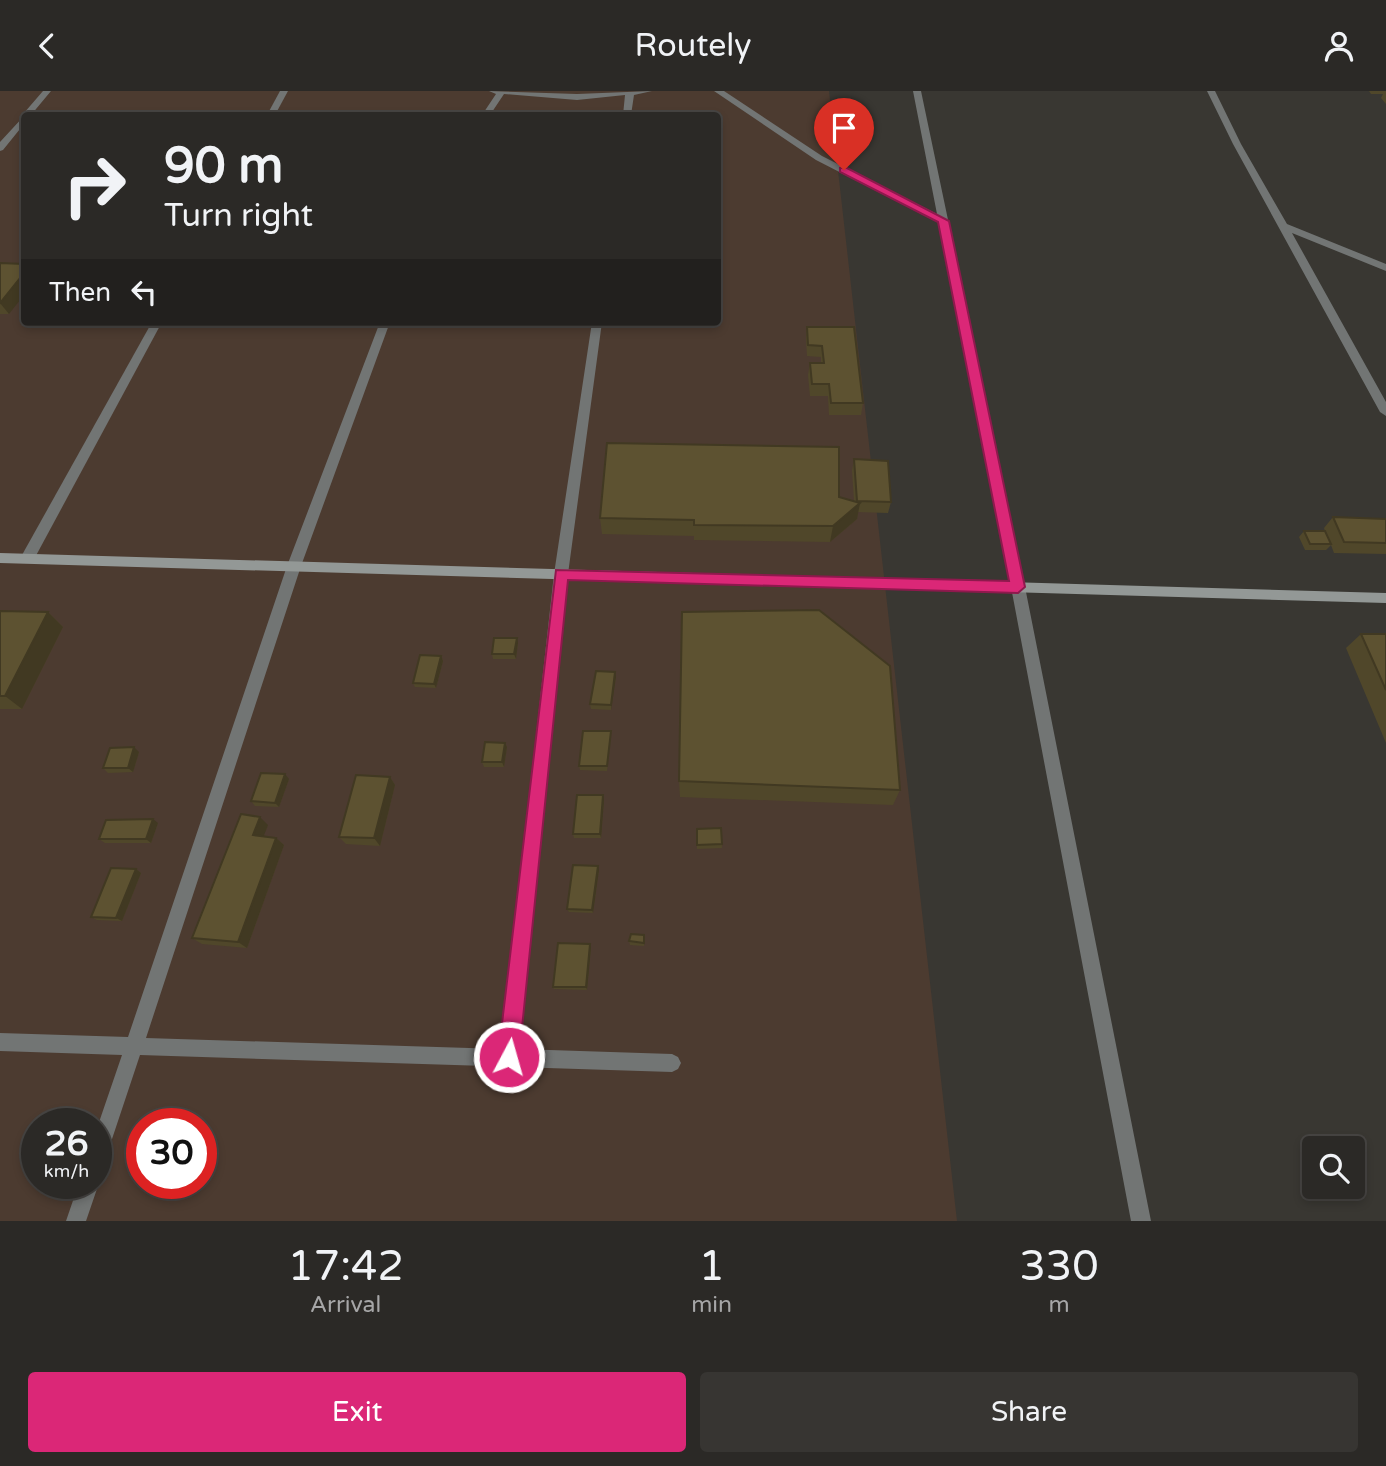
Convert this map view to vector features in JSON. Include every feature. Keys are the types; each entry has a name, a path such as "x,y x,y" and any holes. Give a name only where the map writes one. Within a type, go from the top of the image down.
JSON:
{"main road":[{"path":"0,558 1386,599"}],"street":[{"path":"30,112 47,91"},
{"path":"273,112 284,91"},
{"path":"487,112 497,92 577,97 648,91"},
{"path":"718,91 819,158 943,221"},
{"path":"917,91 1018,587 1141,1221"},
{"path":"1211,91 1282,226 1386,412"},
{"path":"627,112 630,93"},
{"path":"0,148 21,123"},
{"path":"1282,226 1386,268"},
{"path":"27,559 155,326"},
{"path":"112,1112 294,566 384,326"},
{"path":"509,1057 561,574 596,326"},
{"path":"0,1042 672,1063"},
{"path":"76,1221 84,1199"}],"shaded area":[{"path":"0,91 829,91 957,1221 0,1221"}],"building":[{"path":"0,263 21,264 21,277 0,303"},
{"path":"807,327 854,327 863,403 831,403 829,384 812,384 810,363 824,363 822,346 808,345"},
{"path":"607,443 839,447 839,497 860,503 833,526 694,525 694,520 600,518"},
{"path":"854,459 888,461 891,502 857,501"},
{"path":"1333,517 1386,519 1386,543 1344,542"},
{"path":"1304,531 1325,531 1331,544 1310,544"},
{"path":"819,610 890,666 900,790 679,781 682,612"},
{"path":"0,611 48,612 5,696 0,696"},
{"path":"1361,634 1386,634 1386,690"},
{"path":"494,638 517,638 514,654 492,654"},
{"path":"420,655 441,656 434,684 413,683"},
{"path":"596,671 615,672 611,705 590,704"},
{"path":"583,731 611,731 607,766 579,766"},
{"path":"485,742 505,743 502,762 482,762"},
{"path":"134,747 128,768 103,768 110,748"},
{"path":"261,773 285,774 275,803 251,801"},
{"path":"356,775 390,777 374,838 339,837"},
{"path":"577,795 603,795 600,834 573,834"},
{"path":"241,814 260,817 253,835 276,838 238,942 192,938"},
{"path":"153,819 146,839 99,839 106,820"},
{"path":"721,828 722,844 697,845 697,829"},
{"path":"573,865 598,866 592,910 567,909"},
{"path":"111,868 136,869 116,918 91,917"},
{"path":"631,934 644,935 644,943 629,941"},
{"path":"558,943 590,944 586,987 553,987"}],"route":[{"path":"509,1057 561,574 1018,587 943,221 844,170"}]}
